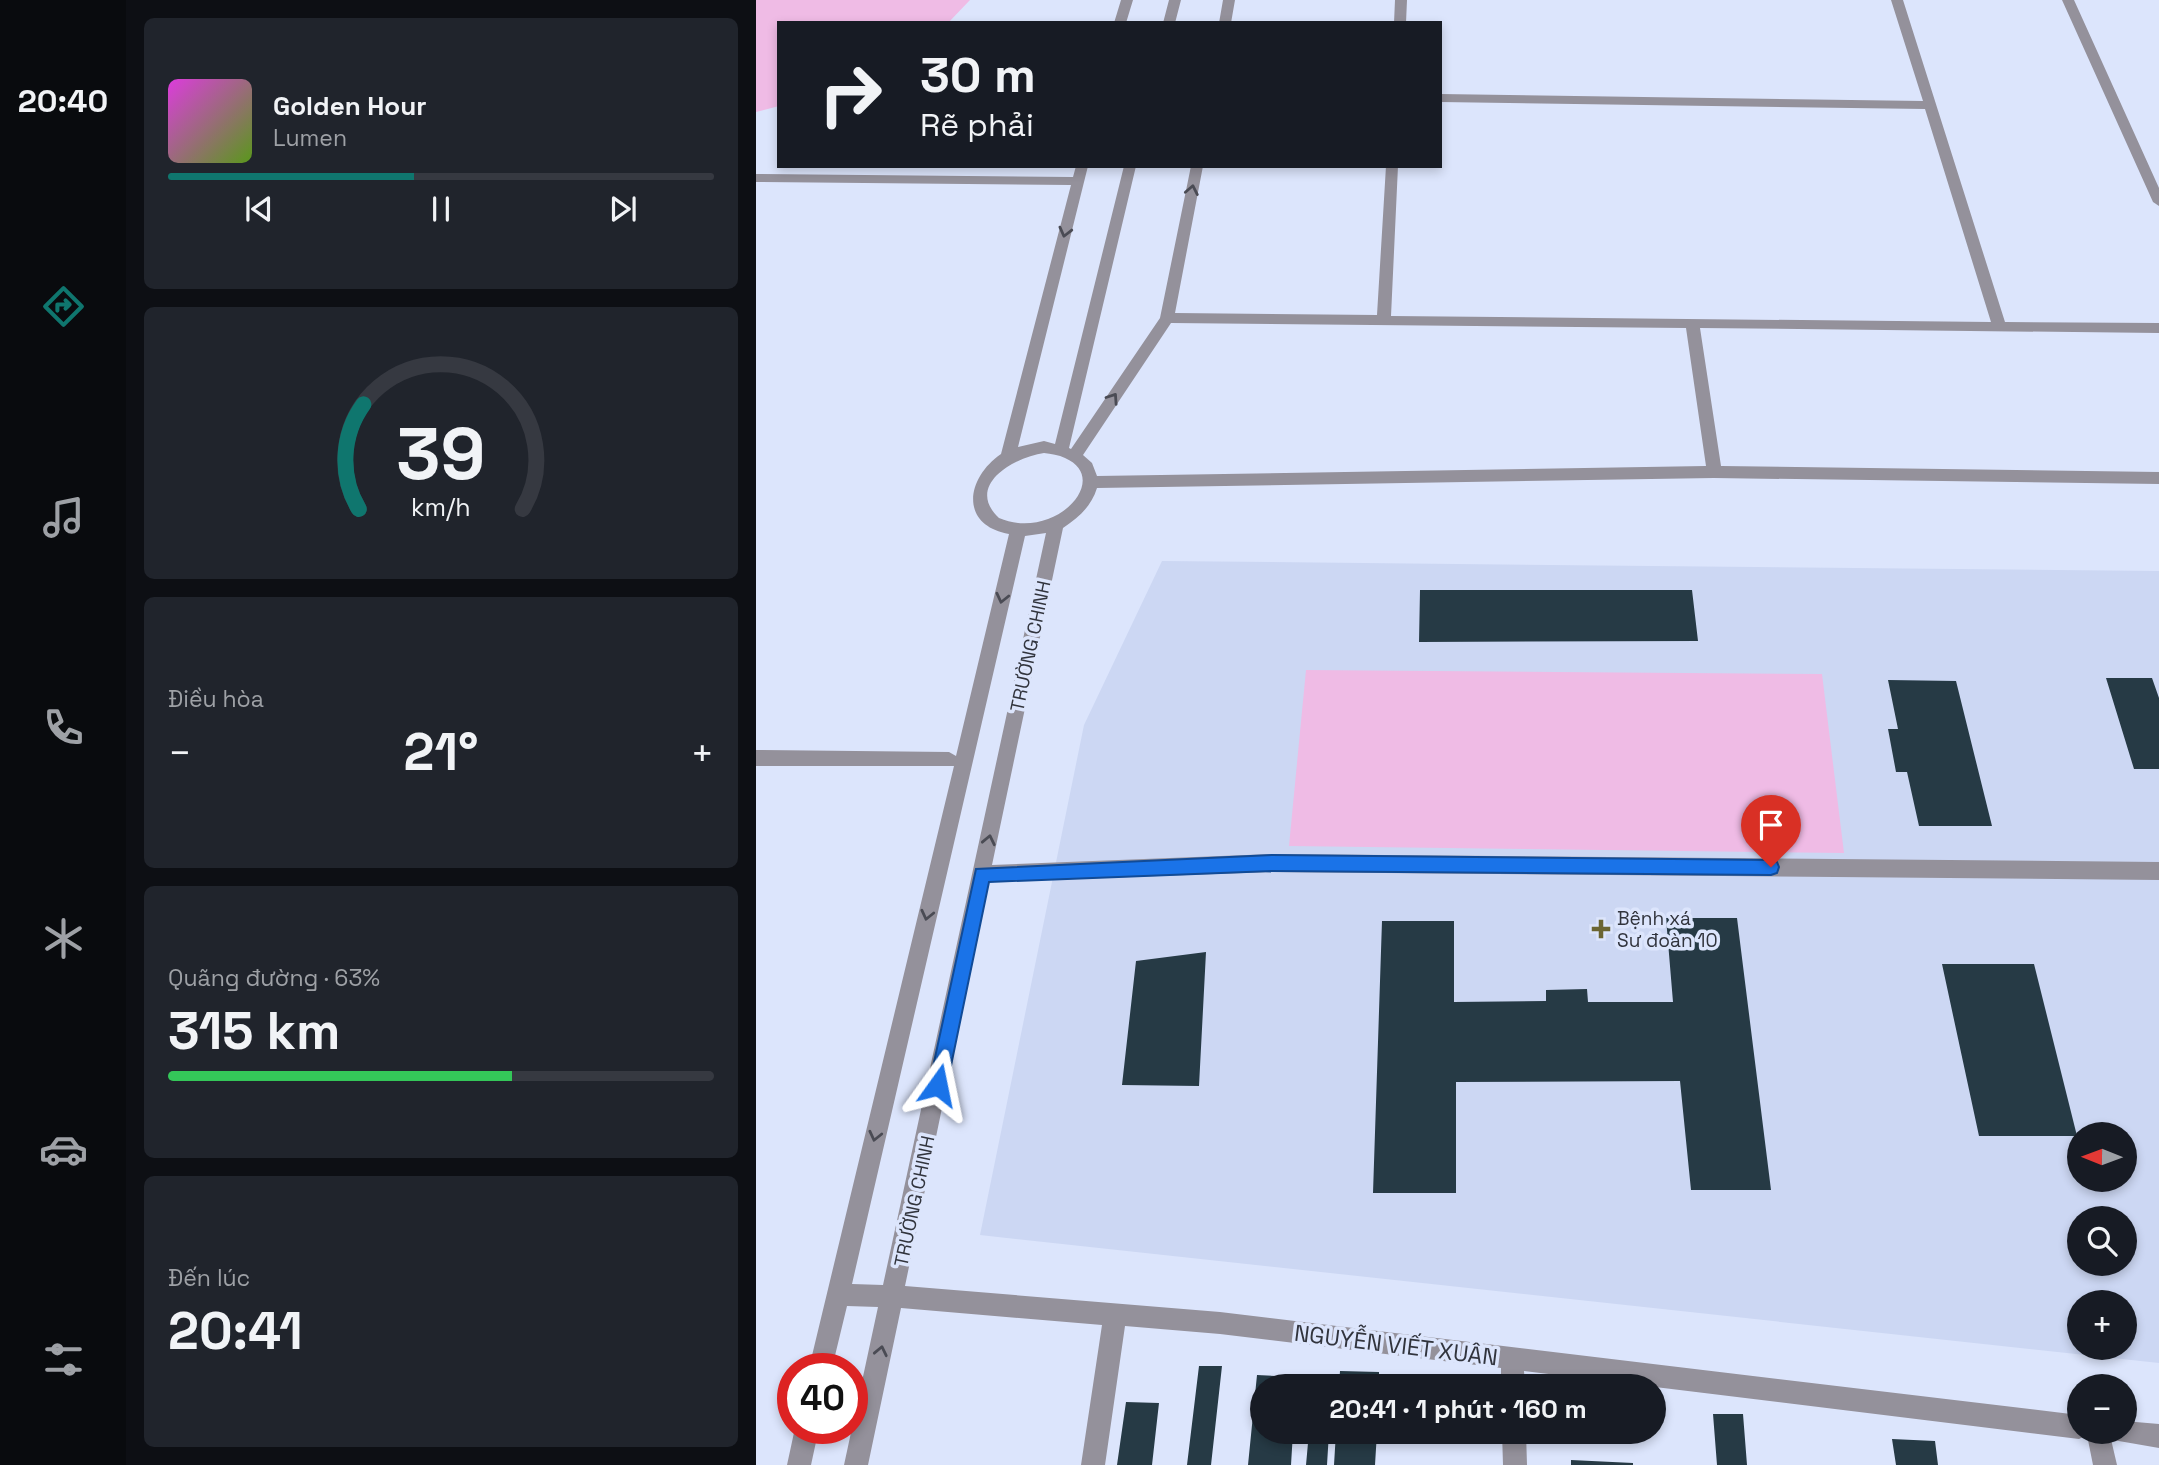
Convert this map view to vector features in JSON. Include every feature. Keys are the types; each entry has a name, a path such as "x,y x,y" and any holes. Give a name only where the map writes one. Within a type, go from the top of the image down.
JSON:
{"street":[{"path":"1122,21 1127,0"},
{"path":"1170,21 1175,0"},
{"path":"1225,21 1229,0"},
{"path":"1400,21 1401,0"},
{"path":"1897,0 1999,326"},
{"path":"2068,0 2159,202"},
{"path":"1442,98 1929,105"},
{"path":"1008,456 1081,168"},
{"path":"1068,452 1130,168"},
{"path":"1068,452 1167,318 1197,168"},
{"path":"1384,318 1392,168"},
{"path":"756,178 1078,181"},
{"path":"1167,318 1384,318 2159,328"},
{"path":"1692,323 1714,472"},
{"path":"1044,447 1068,452 1086,465 1091,482 1084,504 1072,516 1055,526 1037,531 1001,527 988,519 980,507 979,493 983,479 993,467 1008,456 1044,447"},
{"path":"1091,482 1714,472 2159,478"},
{"name":"TRƯỜNG CHINH","path":"856,1465 894,1296 1055,526"},
{"name":"TRƯỜNG CHINH","path":"824,1353 1018,531"},
{"path":"756,758 949,760"},
{"path":"982,874 1272,863 2159,871"},
{"name":"NGUYỄN VIẾT XUÂN","path":"837,1294 894,1296 1220,1323 2067,1426"},
{"path":"1093,1465 1115,1314"},
{"path":"1512,1360 1513,1374"},
{"path":"2137,1434 2159,1436"},
{"path":"799,1465 804,1444"},
{"path":"1514,1444 1515,1465"},
{"path":"2101,1444 2105,1465"}],"shaded area":[{"path":"756,0 970,0 950,21 777,21 777,107 756,112"},
{"name":"Bệnh xá Sư đoàn 10","path":"1162,561 2159,571 2159,1363 2131,1360 2137,1360 2137,1290 2067,1290 2067,1353 980,1235 1084,725"},
{"path":"1306,670 1822,674 1844,853 1289,846"}],"building":[{"path":"1420,590 1692,590 1698,641 1419,642"},
{"path":"2106,678 2152,678 2159,698 2159,769 2134,769"},
{"path":"1888,680 1956,681 1992,826 1919,826 1907,772 1896,772 1888,729 1898,729"},
{"path":"1666,918 1737,918 1771,1190 1691,1190 1680,1081 1456,1082 1456,1193 1373,1193 1382,921 1454,921 1454,1002 1546,1001 1546,990 1587,989 1588,1002 1673,1002"},
{"path":"1206,952 1199,1086 1122,1085 1136,961"},
{"path":"1942,964 2034,964 2074,1122 2067,1122 2067,1136 1979,1136"},
{"path":"1199,1366 1222,1366 1211,1465 1187,1465"},
{"path":"1340,1371 1379,1372 1379,1374 1340,1374"},
{"path":"1126,1402 1159,1403 1152,1465 1117,1465"},
{"path":"1713,1414 1743,1414 1747,1465 1717,1465"},
{"path":"1892,1439 1935,1441 1938,1465 1896,1465"},
{"path":"1250,1444 1292,1444 1291,1465 1248,1465"},
{"path":"1308,1444 1328,1444 1327,1465 1306,1465"},
{"path":"1335,1444 1376,1444 1375,1465 1334,1465"},
{"path":"1571,1460 1633,1463 1633,1465 1571,1465"}],"place":[{"name":"Bệnh xá Sư đoàn 10","path":"1601,929"}],"route":[{"path":"938,1085 982,874 1272,863 1771,867"}]}
